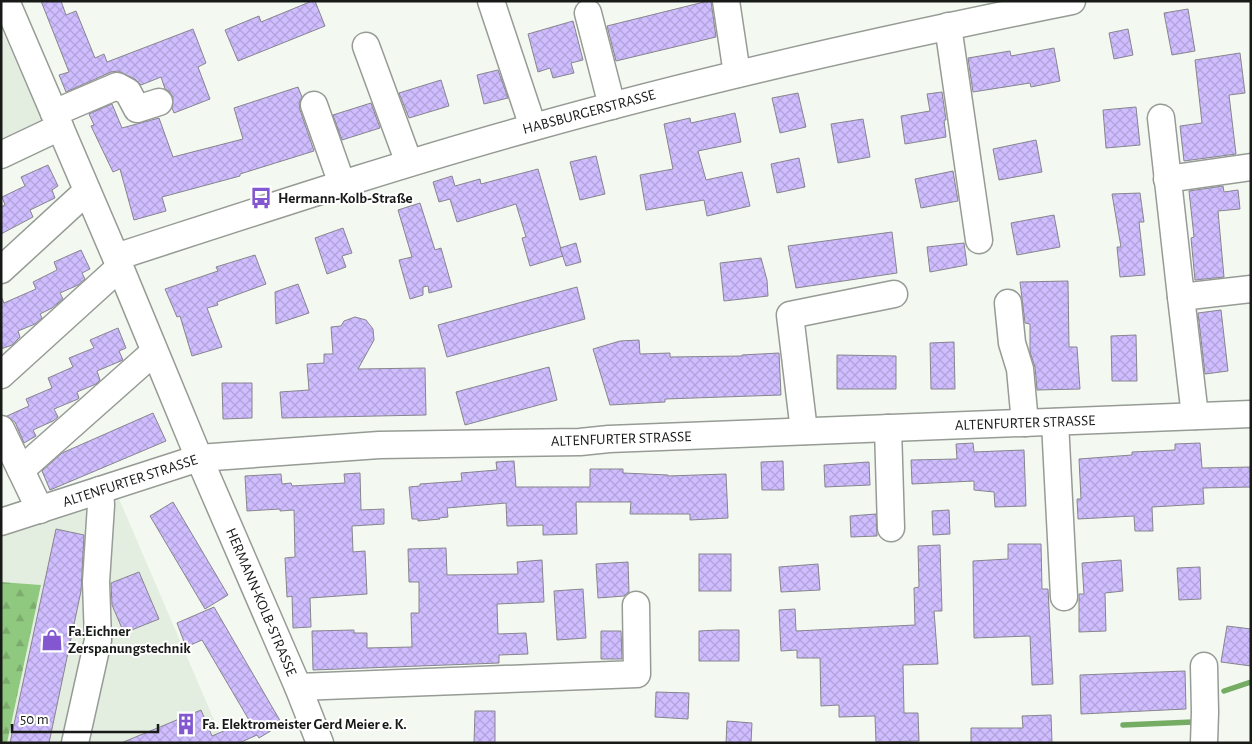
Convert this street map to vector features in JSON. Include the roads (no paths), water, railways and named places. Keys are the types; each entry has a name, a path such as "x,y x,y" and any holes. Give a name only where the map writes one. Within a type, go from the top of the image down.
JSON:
{"street":[{"name":"HERMANN-KOLB-STRASSE","path":"6,1 298,687 315,741"},
{"path":"491,1 533,127"},
{"path":"726,1 737,74"},
{"name":"HABSBURGERSTRASSE","path":"118,262 342,184 533,127 737,74 948,26 1072,1"},
{"path":"588,13 612,106"},
{"path":"948,26 979,240"},
{"path":"366,46 409,163"},
{"path":"1,155 117,86 128,92 137,109 159,102"},
{"path":"314,104 342,184"},
{"path":"1161,118 1195,416"},
{"path":"1167,179 1251,167"},
{"path":"1,270 87,191"},
{"path":"1,375 118,262"},
{"path":"1180,297 1251,289"},
{"path":"804,431 790,315 894,294"},
{"path":"1008,303 1012,343 1020,369 1025,423"},
{"path":"20,470 154,352"},
{"name":"ALTENFURTER STRASSE","path":"1,522 199,458 379,445 580,442 609,438 1251,414"},
{"path":"1054,422 1064,597"},
{"path":"888,428 890,528"},
{"path":"1,429 40,510"},
{"path":"74,743 98,640 96,582 101,505 100,490"},
{"path":"298,687 637,674 636,605"},
{"path":"1204,666 1204,743"}],"waterway":[{"path":"1224,691 1251,682"},
{"path":"1123,725 1193,722"}],"place":[{"name":"Hermann-Kolb-Straße","path":"261,198"},
{"name":"Fa.Eichner Zerspanungstechnik","path":"52,640"},
{"name":"Fa. Elektromeister Gerd Meier e. K.","path":"186,724"}]}
